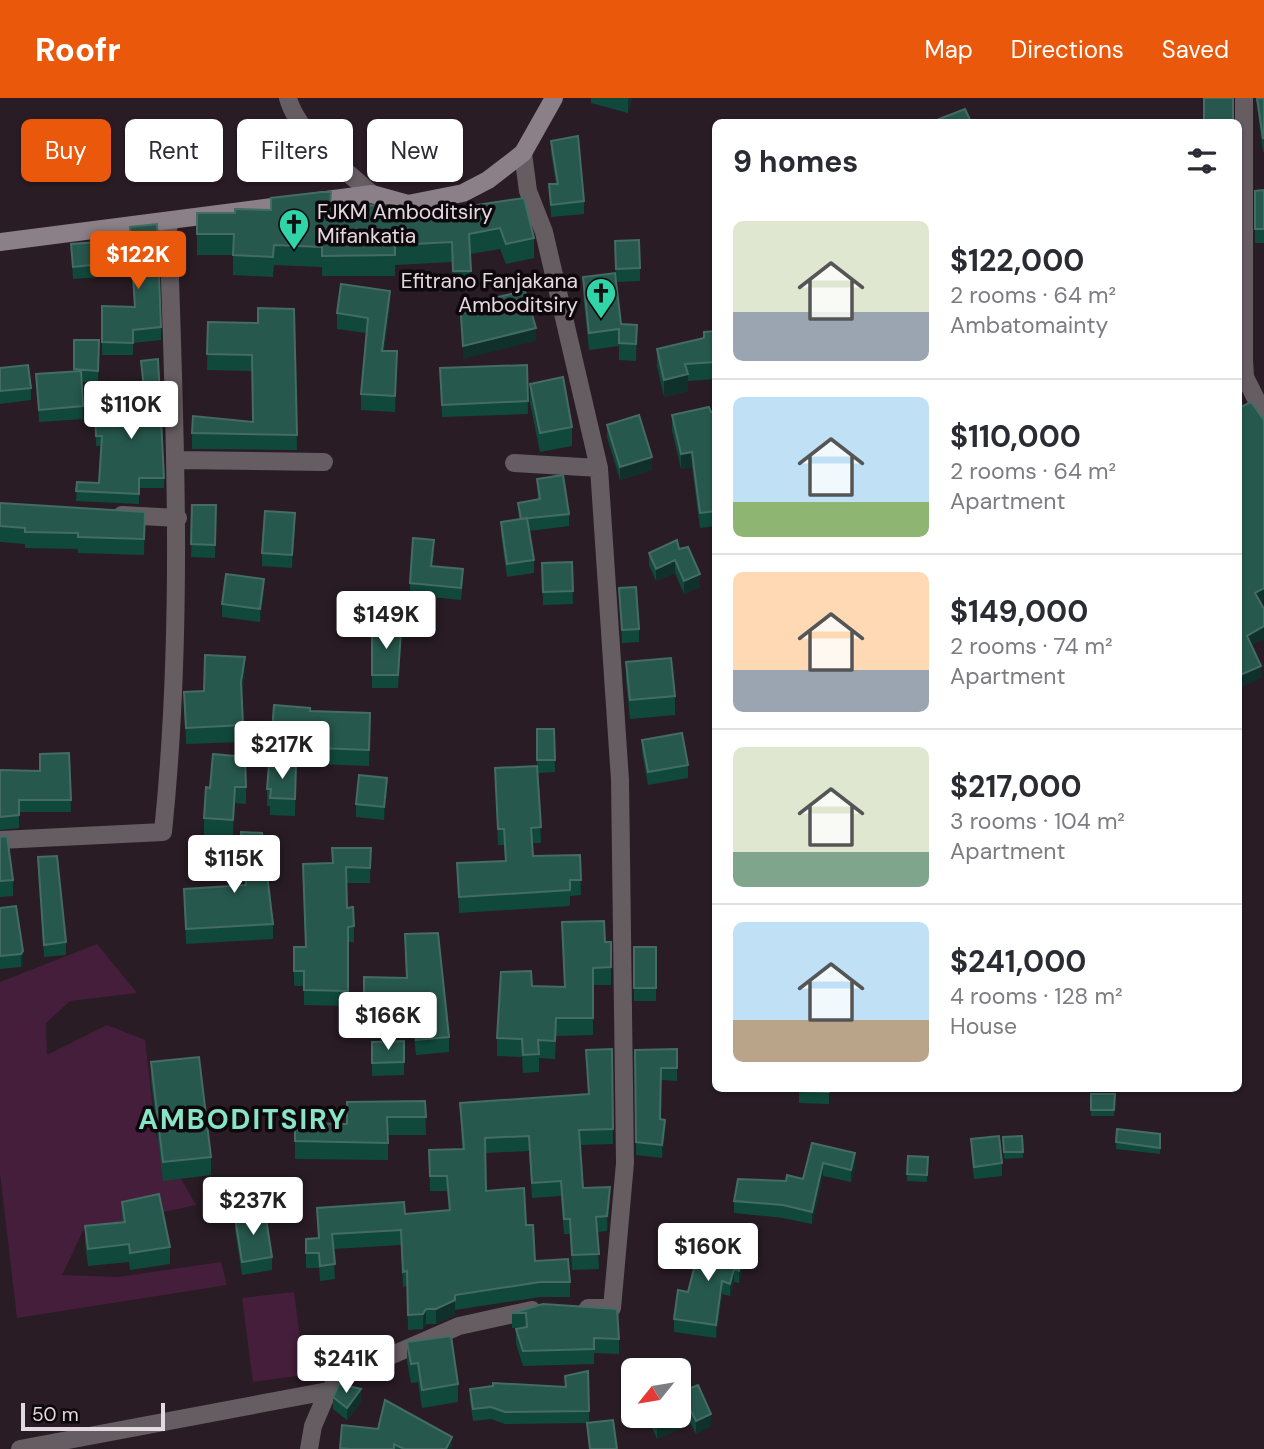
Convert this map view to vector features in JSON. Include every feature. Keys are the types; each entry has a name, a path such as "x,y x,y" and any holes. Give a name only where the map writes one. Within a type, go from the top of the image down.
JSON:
{"main road":[{"path":"0,242 372,194 408,204 463,193 488,180 523,153 554,98"}],"street":[{"path":"288,98 290,107 321,148 372,194"},
{"path":"1244,98 1245,377 1264,415"},
{"path":"310,1449 313,1426 328,1391 346,1375 459,1326 559,1308 612,1308 625,1163 620,780 599,468 544,232 528,191 523,153"},
{"path":"0,841 163,832 174,724 178,518 168,221"},
{"path":"176,460 324,461"},
{"path":"514,463 599,468"},
{"path":"100,514 178,518"},
{"path":"20,1449 328,1391"}],"shaded area":[{"path":"97,944 137,993 70,1001 46,1023 47,1055 107,1025 145,1040 156,1135 196,1205 84,1229 62,1275 118,1277 221,1262 227,1285 17,1318 0,1173 0,982"},
{"path":"294,1292 305,1375 253,1382 242,1298"}],"building":[{"path":"1204,98 1233,98 1233,119 1204,119"},
{"path":"1257,98 1264,98 1264,138 1263,138"},
{"path":"965,109 970,119 939,119"},
{"path":"578,136 584,201 551,205 549,184 558,184 551,141"},
{"path":"1264,190 1264,229 1255,229 1255,191"},
{"path":"331,192 330,206 391,205 391,215 464,211 463,207 524,198 534,238 506,244 500,228 469,234 471,271 453,271 452,242 395,245 395,255 322,256 322,247 274,245 273,257 233,255 234,234 197,234 197,213 235,213 235,209 271,210 271,198"},
{"path":"157,224 161,327 133,330 133,343 102,342 102,306 135,307 130,227"},
{"path":"639,240 640,268 616,269 615,241"},
{"path":"98,242 100,264 73,267 71,244"},
{"path":"615,273 621,324 637,325 636,344 619,343 619,329 589,333 583,277"},
{"path":"341,284 390,291 382,351 397,351 395,396 361,394 368,318 337,313"},
{"path":"525,291 536,328 463,346 460,301 489,299"},
{"path":"258,308 294,309 297,435 192,433 193,416 253,422 252,355 207,354 208,322 258,323"},
{"path":"712,331 712,362 685,364 688,374 664,380 657,349 704,338 704,332"},
{"path":"74,340 99,340 98,371 74,369"},
{"path":"158,359 164,478 139,478 139,494 76,491 77,482 99,483 102,436 96,436 95,410 146,407 141,361"},
{"path":"28,365 31,388 0,391 0,368"},
{"path":"527,365 528,401 442,405 440,368"},
{"path":"81,371 83,406 39,410 36,374"},
{"path":"563,377 572,427 540,433 530,384"},
{"path":"1251,402 1264,420 1264,588 1255,593 1264,609 1264,626 1247,636 1261,666 1242,674 1242,406"},
{"path":"709,407 712,412 712,512 700,513 692,452 681,454 672,415"},
{"path":"639,415 652,457 620,467 607,425"},
{"path":"563,475 569,514 521,519 518,503 540,499 537,479"},
{"path":"0,503 145,512 144,539 78,537 78,533 25,532 25,528 0,526"},
{"path":"192,505 216,505 215,545 191,544"},
{"path":"265,511 295,513 292,555 262,553"},
{"path":"527,518 534,560 507,564 501,522"},
{"path":"413,538 434,540 431,566 463,569 461,588 410,583"},
{"path":"677,540 679,549 688,547 700,574 684,581 675,560 656,569 649,553"},
{"path":"572,562 573,591 543,592 542,563"},
{"path":"226,574 264,579 260,609 222,604"},
{"path":"636,587 639,629 622,630 619,588"},
{"path":"372,626 401,630 398,675 372,675"},
{"path":"205,655 245,657 241,682 243,725 186,728 184,692 204,691"},
{"path":"671,658 675,696 630,700 626,662"},
{"path":"274,705 310,708 310,711 370,713 369,750 317,748 317,736 272,732"},
{"path":"537,729 554,729 555,760 537,760"},
{"path":"682,733 688,765 648,772 642,740"},
{"path":"69,753 71,800 19,800 19,815 0,817 0,770 40,771 40,754"},
{"path":"213,754 245,757 246,787 235,787 233,820 204,818 206,787 210,788"},
{"path":"269,764 296,765 295,799 270,798 271,789 267,789"},
{"path":"537,766 541,827 531,828 533,856 580,855 581,880 570,880 570,890 459,897 457,863 506,861 504,829 498,829 495,768"},
{"path":"359,775 387,778 384,807 356,804"},
{"path":"241,832 262,833 273,924 186,929 184,889 246,885"},
{"path":"7,836 13,880 0,881 0,837"},
{"path":"332,848 371,848 370,868 346,867 347,908 353,907 354,926 348,927 348,991 304,990 304,971 294,971 294,947 306,947 303,864 333,863"},
{"path":"57,856 66,942 44,945 38,857"},
{"path":"16,906 23,951 21,954 0,956 0,908"},
{"path":"604,921 605,942 611,942 611,967 593,968 593,1018 556,1018 555,1041 538,1040 539,1054 523,1055 522,1039 497,1038 501,972 531,971 532,986 565,987 562,922"},
{"path":"438,933 449,1037 416,1040 411,996 364,994 364,977 407,978 405,934"},
{"path":"634,947 656,947 656,988 634,988"},
{"path":"404,1041 404,1062 372,1063 372,1042"},
{"path":"612,1049 613,1129 579,1130 583,1188 610,1187 607,1216 596,1217 599,1254 572,1255 570,1219 564,1219 561,1181 532,1183 529,1136 485,1138 486,1191 524,1188 526,1225 533,1225 535,1261 568,1259 570,1282 540,1282 455,1295 455,1300 436,1309 426,1309 423,1314 408,1315 407,1271 403,1272 401,1230 332,1234 335,1264 320,1266 319,1253 306,1253 306,1239 319,1238 317,1208 404,1202 405,1214 450,1210 447,1176 430,1176 429,1150 464,1149 460,1103 589,1094 586,1050"},
{"path":"677,1049 677,1068 661,1068 660,1119 665,1120 662,1145 636,1142 635,1050"},
{"path":"199,1057 211,1157 163,1162 151,1062"},
{"path":"1091,1094 1115,1094 1114,1110 1091,1110"},
{"path":"425,1101 426,1117 387,1117 388,1143 295,1141 295,1123 347,1124 347,1102"},
{"path":"1117,1129 1160,1134 1160,1148 1116,1142"},
{"path":"999,1136 1002,1163 974,1167 971,1139"},
{"path":"1022,1136 1023,1152 1004,1152 1003,1137"},
{"path":"812,1143 855,1153 851,1170 823,1163 812,1212 783,1205 734,1201 738,1179 786,1181 787,1175 803,1179"},
{"path":"908,1156 928,1157 927,1175 907,1174"},
{"path":"159,1194 170,1247 130,1253 129,1244 88,1249 85,1226 125,1222 122,1202"},
{"path":"265,1212 272,1257 242,1262 235,1217"},
{"path":"701,1241 744,1251 739,1271 734,1269 730,1284 722,1281 716,1325 674,1319 678,1290 688,1292"},
{"path":"543,1304 617,1309 619,1339 594,1338 594,1349 523,1351 516,1329 527,1327 526,1313 512,1313"},
{"path":"451,1336 458,1384 422,1390 418,1363 411,1364 407,1342"},
{"path":"588,1371 589,1411 505,1412 491,1407 473,1409 470,1389 493,1386 493,1383 566,1387 565,1376"},
{"path":"339,1384 361,1389 347,1408 333,1397"},
{"path":"698,1385 711,1414 696,1421 691,1411 691,1388"},
{"path":"385,1400 452,1437 446,1449 404,1449 394,1444 394,1449 340,1448 342,1425 378,1429"},
{"path":"613,1420 617,1449 590,1449 587,1423"}],"place":[{"name":"FJKM Amboditsiry Mifankatia","path":"294,251"},
{"name":"Efitrano Fanjakana Amboditsiry","path":"601,320"}],"district":[{"name":"AMBODITSIRY","path":"243,1119"}]}
